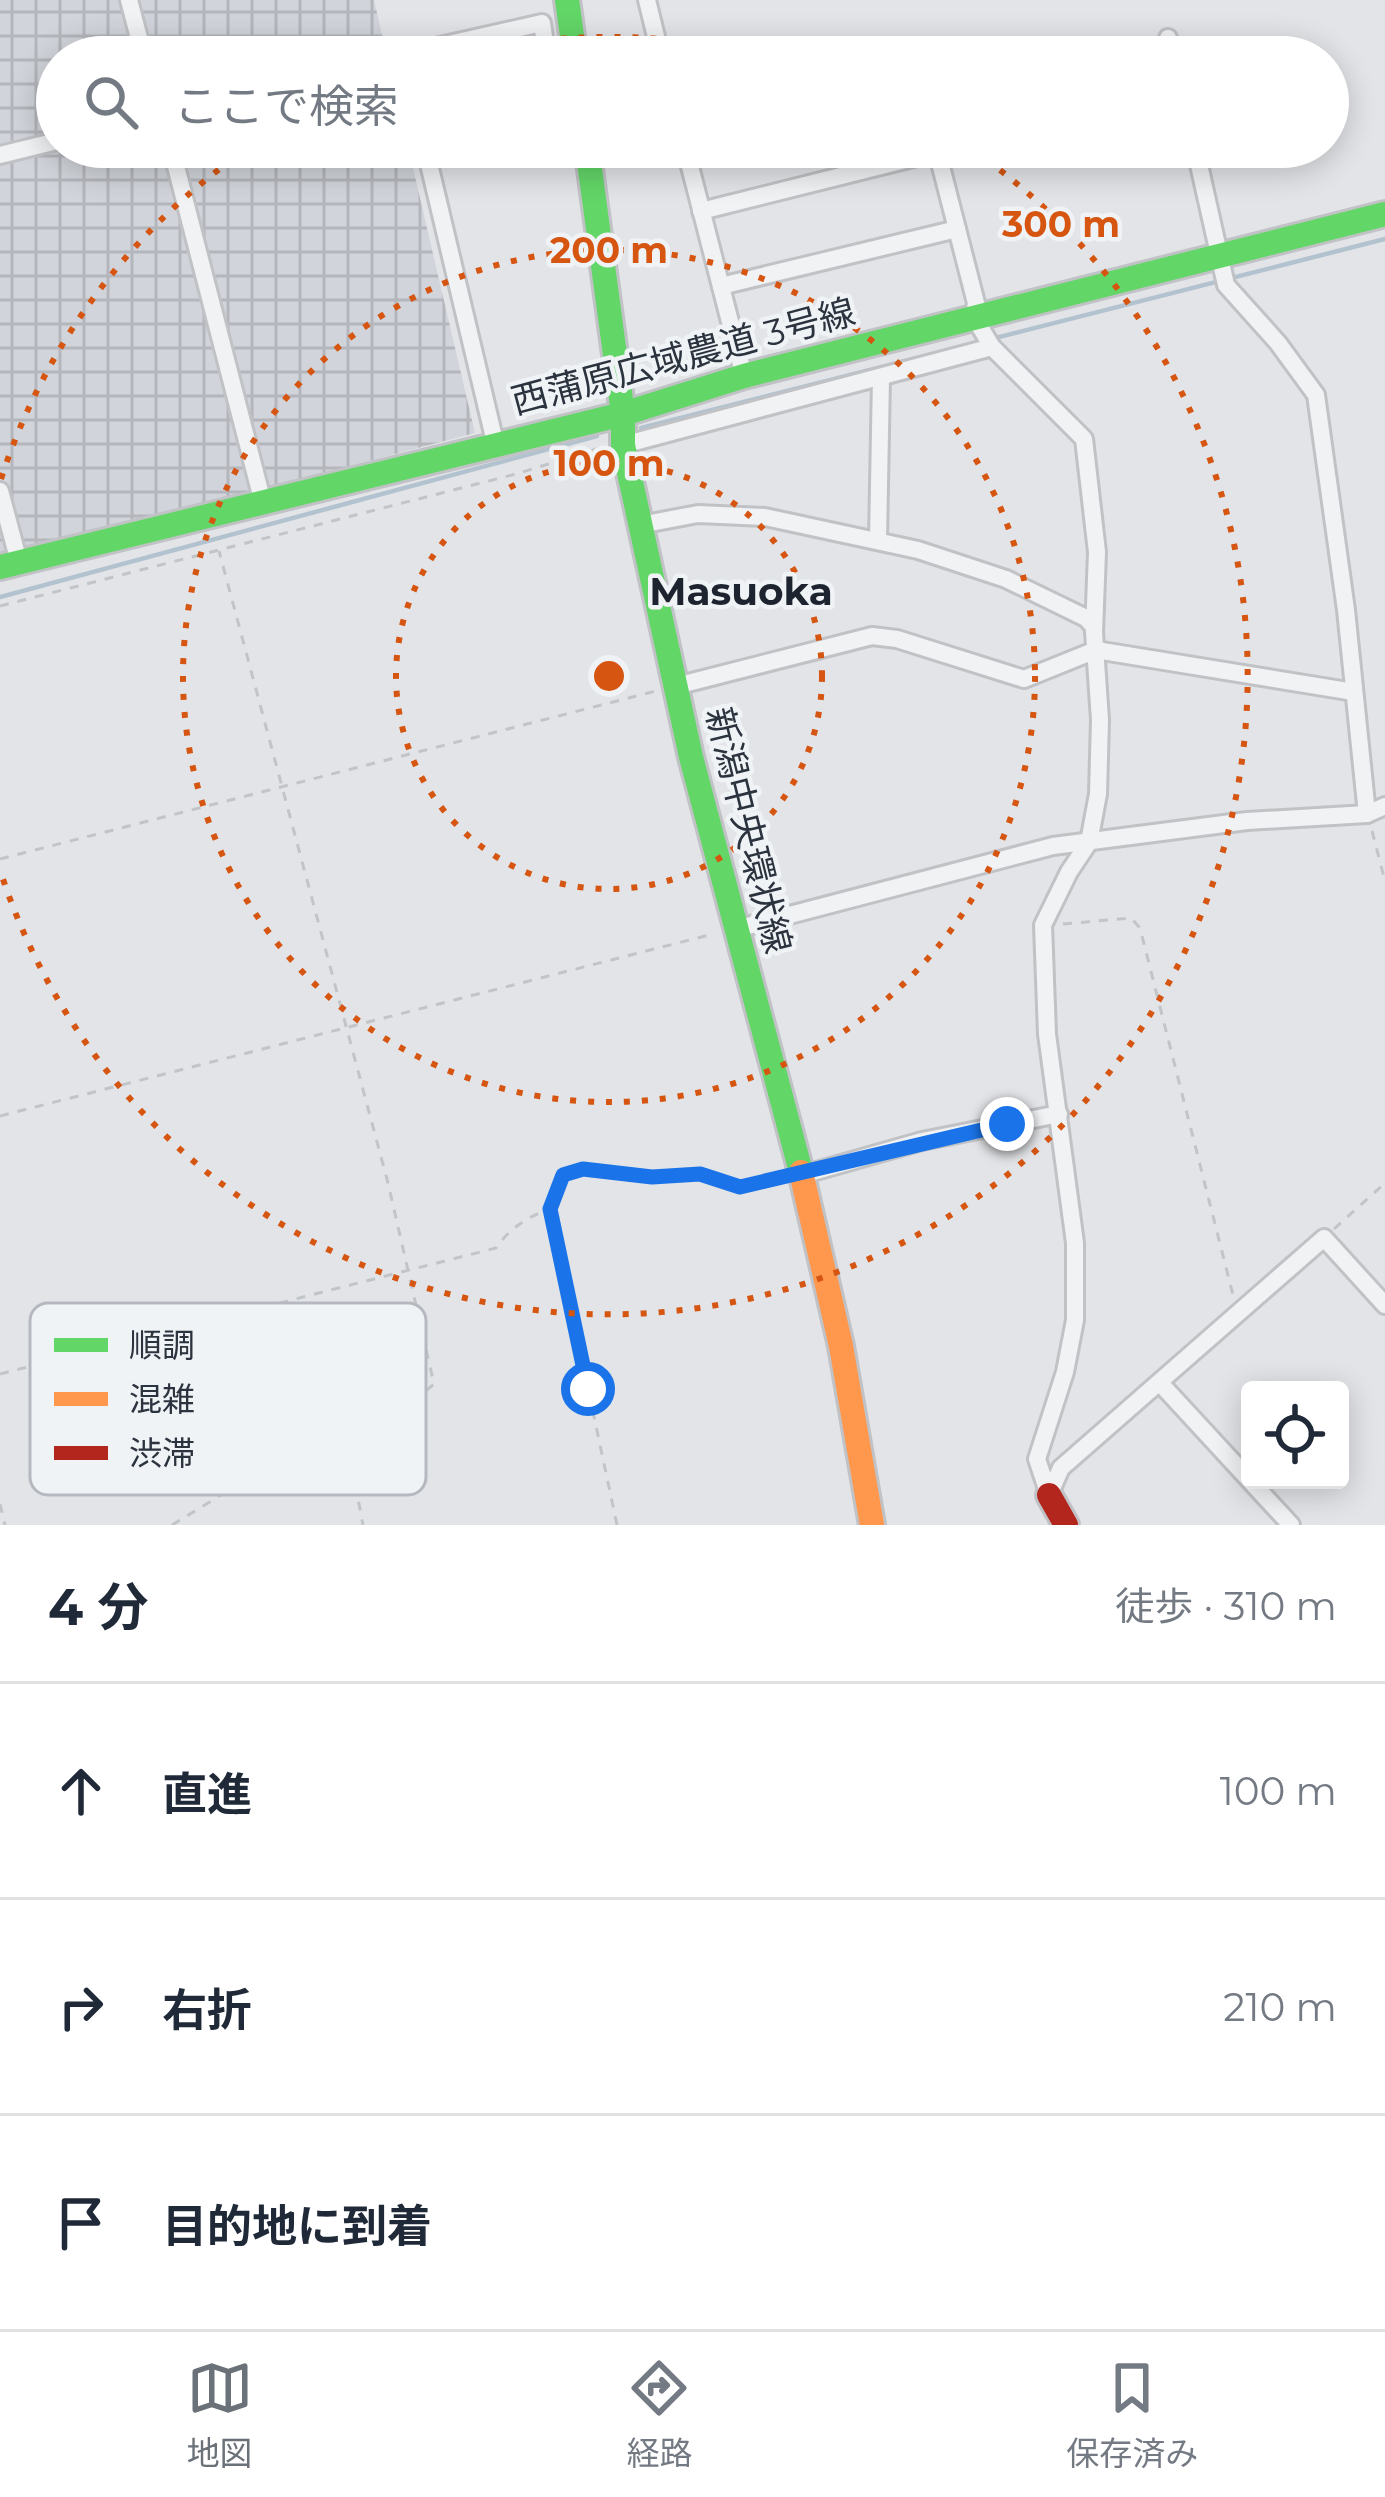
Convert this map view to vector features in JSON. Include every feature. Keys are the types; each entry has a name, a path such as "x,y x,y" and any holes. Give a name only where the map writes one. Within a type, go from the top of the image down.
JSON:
{"main road":[{"path":"567,0 572,36"},
{"name":"新潟中央環状線","path":"590,168 623,414 622,445 676,686 802,1175 841,1346 872,1525"},
{"name":"西蒲原広域農道 3号線","path":"10,564 623,414 744,376 974,317 1224,270 1385,214"},
{"path":"1049,1495 1066,1525"}],"street":[{"path":"129,0 139,36"},
{"path":"646,0 656,36"},
{"path":"485,36 542,23 544,36"},
{"path":"0,155 36,146"},
{"path":"176,168 262,499"},
{"path":"430,168 495,442"},
{"path":"690,168 744,376"},
{"path":"701,211 867,168"},
{"path":"942,168 976,303 974,317 992,347 1084,439 1097,552 1094,626 1099,794 1089,842 1043,926 1047,1034 1075,1243 1075,1320 1065,1372 1037,1459 1049,1495"},
{"path":"1201,168 1224,270 1316,394 1367,814"},
{"path":"721,286 957,229"},
{"path":"622,445 992,347"},
{"path":"878,541 880,377"},
{"path":"0,491 10,564"},
{"path":"640,525 698,514 765,517 878,541 1006,579 1094,626"},
{"path":"676,686 872,636 897,639 1024,679 1096,650 1354,692"},
{"path":"736,929 1053,846 1247,821 1367,814 1385,806"},
{"path":"802,1175 922,1141 1058,1114"},
{"path":"1049,1495 1061,1468 1324,1238 1385,1305"},
{"path":"1160,1383 1291,1525"}],"path":[{"path":"0,606 622,445"},
{"path":"214,549 416,1303"},
{"path":"0,859 676,686"},
{"path":"1367,814 1385,881"},
{"path":"1043,926 1131,918 1140,928 1237,1312"},
{"path":"0,1116 736,929"},
{"path":"616,1525 550,1209 563,1175 583,1169 652,1177 700,1174 740,1187 802,1175"},
{"path":"1324,1238 1385,1183"},
{"path":"277,1303 496,1248 530,1216 550,1209"},
{"path":"426,1349 434,1384 426,1391"},
{"path":"0,1373 30,1365"},
{"path":"172,1525 217,1495"},
{"path":"357,1495 363,1525"},
{"path":"0,1504 5,1525"}],"shaded area":[{"path":"0,0 374,0 382,36 36,36 36,168 413,168 475,433 0,558"}],"waterway":[{"path":"641,428 1385,239"},
{"path":"0,597 597,436"}],"traffic: fast":[{"path":"567,0 572,36"},
{"path":"590,168 623,414 623,445 691,757 801,1172"},
{"path":"0,567 623,414 744,376 1385,214"}],"traffic: slow":[{"path":"801,1172 841,1346 872,1525"}],"traffic: jam":[{"path":"1049,1495 1066,1525"}],"district":[{"name":"Masuoka","path":"741,591"}],"route":[{"path":"588,1389 550,1209 563,1175 583,1169 652,1177 700,1174 740,1187 1007,1124"}]}
